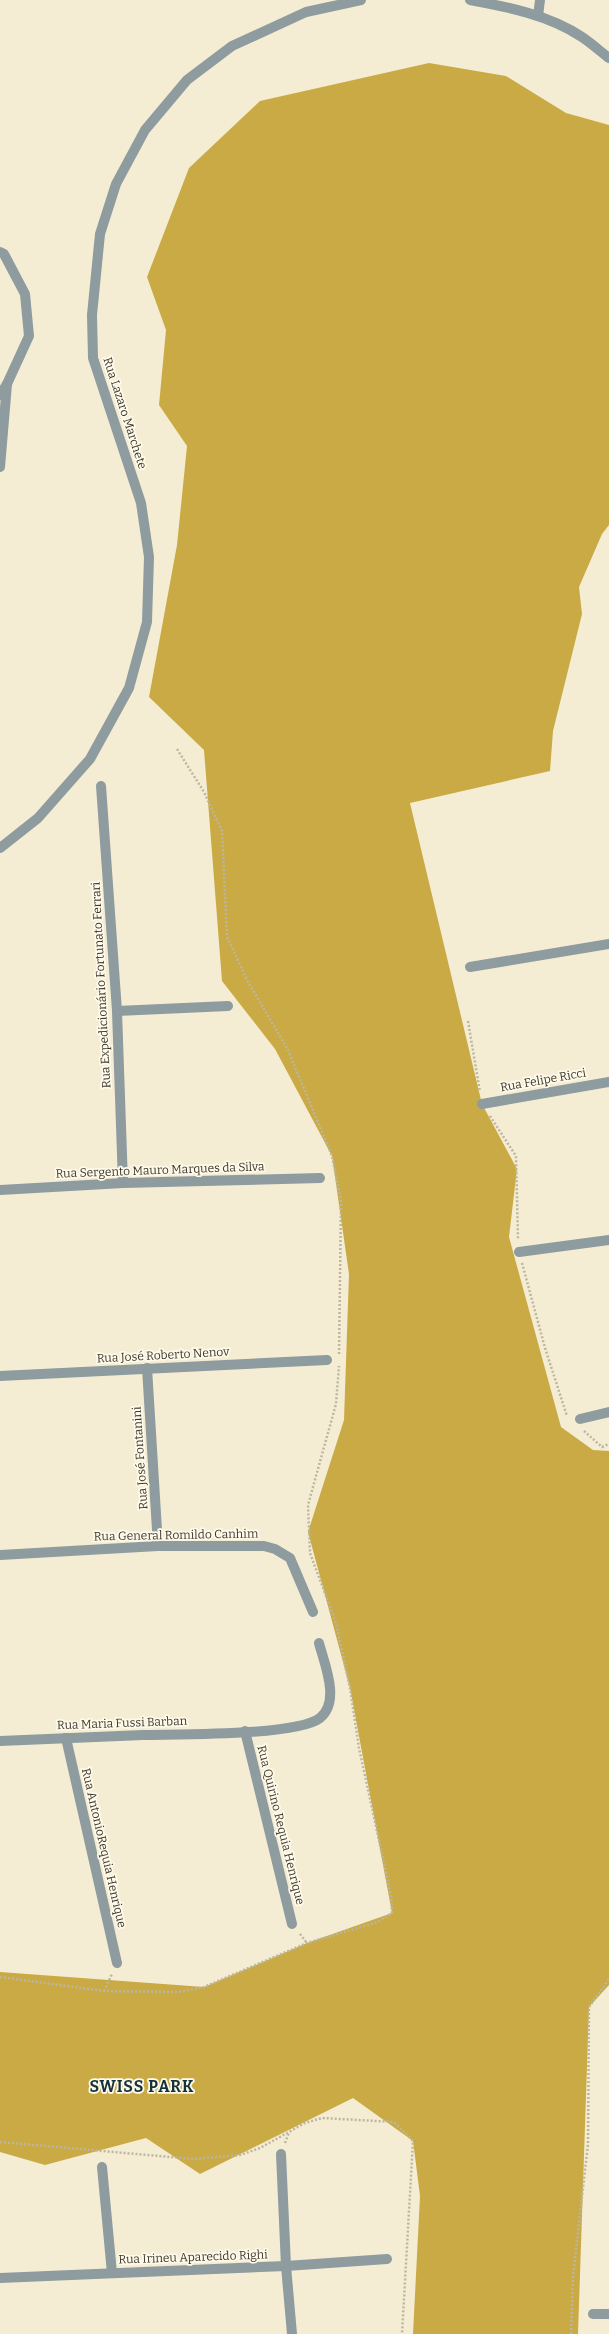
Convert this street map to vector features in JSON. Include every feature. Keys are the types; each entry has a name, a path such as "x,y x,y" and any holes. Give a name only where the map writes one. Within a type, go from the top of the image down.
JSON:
{"street":[{"name":"Rua Lazaro Marchete","path":"0,848 38,818 90,759 129,688 147,622 149,557 141,504 93,358 92,315 100,234 116,184 145,130 187,80 232,46 306,12 361,0"},
{"path":"470,0 505,3 538,16 581,36 609,58"},
{"path":"538,16 540,0"},
{"path":"0,252 4,254 25,294 29,336 7,384 0,395"},
{"path":"0,467 7,384"},
{"name":"Rua Expedicionário Fortunato Ferrari","path":"101,786 117,1011 123,1183"},
{"path":"470,967 609,944"},
{"path":"117,1011 228,1006"},
{"name":"Rua Felipe Ricci","path":"482,1104 609,1082"},
{"name":"Rua Sergento Mauro Marques da Silva","path":"0,1190 123,1183 320,1178"},
{"path":"519,1252 609,1240"},
{"name":"Rua José Roberto Nenov","path":"0,1376 328,1360"},
{"name":"Rua José Fontanini","path":"147,1368 158,1546"},
{"path":"580,1419 609,1412"},
{"name":"Rua General Romildo Canhim","path":"0,1555 158,1546 236,1545 275,1549 290,1558 312,1612"},
{"path":"245,1732 289,1728 309,1723 321,1717 328,1704 330,1689 319,1643"},
{"name":"Rua Maria Fussi Barban","path":"0,1741 245,1732"},
{"name":"Rua Quirino Requia Henrique","path":"245,1732 292,1924"},
{"name":"Rua AntonioRequia Henrique","path":"66,1738 116,1964"},
{"path":"281,2154 286,2266 292,2334"},
{"path":"102,2168 112,2273"},
{"name":"Rua Irineu Aparecido Righi","path":"0,2278 286,2266 387,2259"},
{"path":"593,2314 609,2314"}],"path":[{"path":"177,749 204,792 222,831 227,937 247,980 288,1050 332,1156 341,1201 340,1357"},
{"path":"0,1978 104,1991 178,1992 204,1987 307,1943 378,1922 392,1913 391,1896 359,1748 350,1688 336,1623 310,1553 308,1505 336,1404 339,1365"},
{"path":"104,1991 116,1964"},
{"path":"571,2334 573,2276 588,2144 589,2007 609,1978"}],"shaded area":[{"path":"429,63 506,76 566,113 609,125 609,525 602,534 579,587 582,614 553,731 550,771 410,803 482,1104 517,1169 509,1237 561,1427 593,1450 609,1451 609,1985 589,2007 578,2334 413,2334 420,2196 413,2141 353,2098 200,2174 146,2138 45,2165 0,2152 0,1972 204,1987 307,1943 392,1913 350,1688 308,1532 344,1420 349,1274 332,1156 275,1049 222,981 204,750 149,697 177,545 187,446 159,405 166,330 147,277 189,168 260,101"}],"district":[{"name":"SWISS PARK","path":"142,2086"}]}
